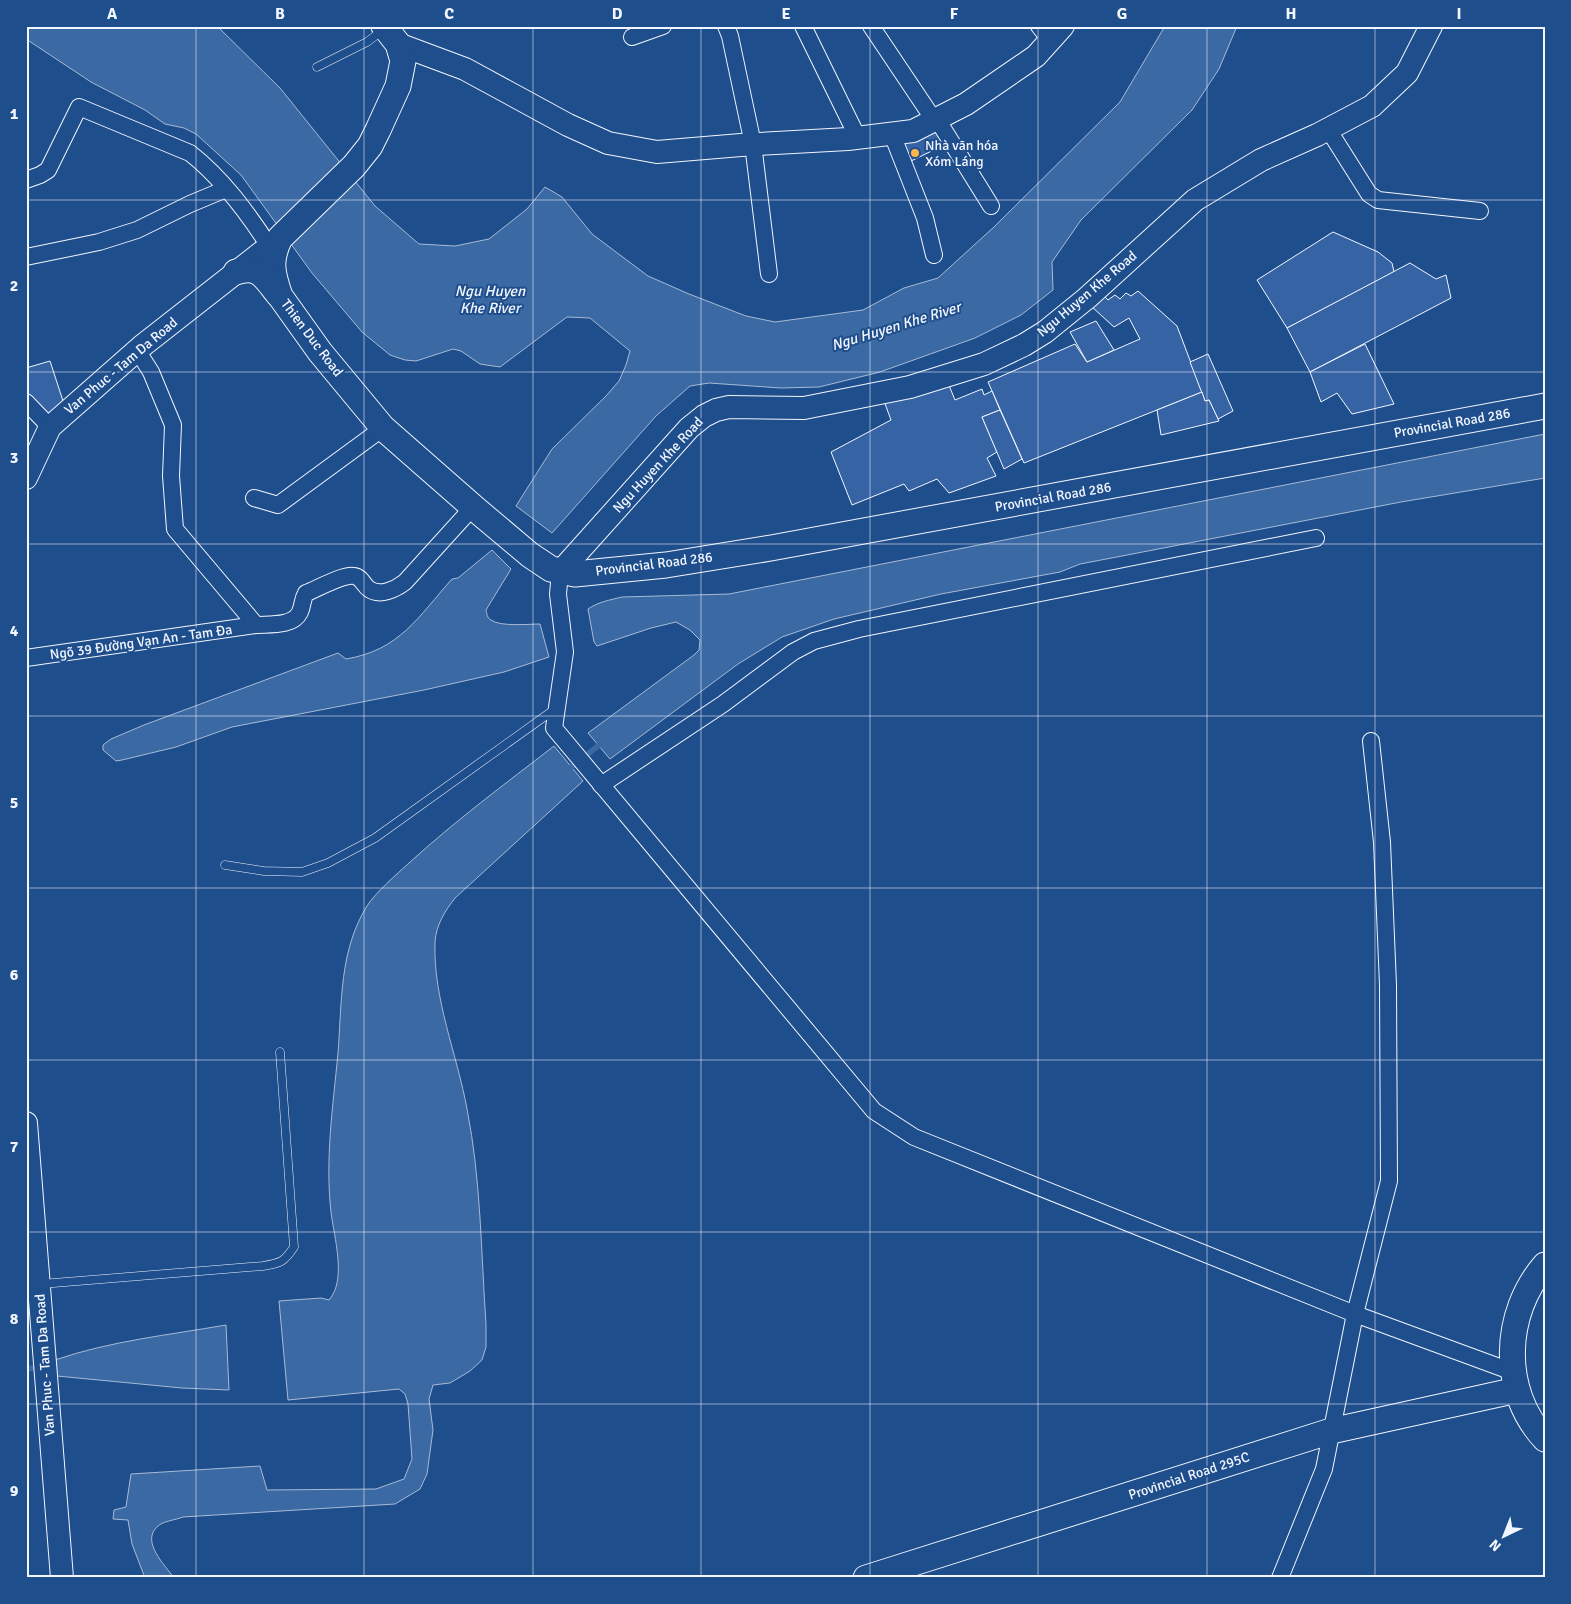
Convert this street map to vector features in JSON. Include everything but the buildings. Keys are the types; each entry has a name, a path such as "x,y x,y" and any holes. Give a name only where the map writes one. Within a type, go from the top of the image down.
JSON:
{"main road":[{"name":"Thien Duc Road","path":"390,33 403,61 398,86 370,146 354,166 274,242 272,264 280,296 320,352 383,428 536,560 560,572"},
{"path":"236,272 247,269 256,270 264,276 280,296"},
{"name":"Provincial Road 286","path":"560,572 575,574 666,565 771,548 1545,406"},
{"path":"1545,1265 1526,1292 1515,1322 1512,1339 1515,1381 1532,1421 1545,1439"},
{"name":"Provincial Road 295C","path":"866,1578 1331,1431 1515,1381"}],"street":[{"path":"632,37 663,26"},
{"path":"726,26 730,36 754,144 770,274"},
{"path":"803,26 858,138"},
{"path":"871,26 936,119 991,206"},
{"name":"Ngu Huyen Khe Road","path":"560,572 689,428 704,416 716,410 729,407 796,409 910,388 984,364 1024,345 1045,332 1087,298 1195,200 1261,160 1372,106 1407,73 1430,26"},
{"path":"390,33 568,125 608,143 657,152 858,138 913,131 966,104 1036,56 1051,31"},
{"path":"26,180 48,170 79,107 190,153 200,161 274,242"},
{"path":"1328,129 1369,194 1378,200 1480,210"},
{"path":"892,134 925,218 934,255"},
{"path":"26,257 99,242 137,230 226,189"},
{"name":"Van Phuc - Tam Da Road","path":"26,478 50,427 138,350 274,242"},
{"path":"138,350 151,372 173,425 172,476 175,528 256,625"},
{"path":"26,402 50,427"},
{"path":"254,498 278,505 383,428"},
{"name":"Ngõ 39 Đường Vạn An - Tam Đa","path":"26,658 256,625 290,622 300,612 302,598 306,593 346,576 355,576 362,580 368,589 387,592 405,582 473,507"},
{"path":"597,780 723,704 793,652 814,641 859,629 1316,538"},
{"path":"560,572 558,594 565,652 554,728 874,1111 914,1137 1354,1314 1515,1381"},
{"path":"1280,1578 1324,1470 1354,1314 1389,1181 1388,985 1382,842 1371,740"},
{"name":"Van Phuc - Tam Da Road","path":"26,1123 62,1578"}],"lane":[{"path":"317,67 367,42 390,33"},
{"path":"225,865 264,871 302,872 328,863 375,838 557,708"},
{"path":"39,1284 264,1266 281,1262 287,1258 294,1247 280,1052"}],"water":[{"name":"Ngu Huyen Khe River","path":"26,26 217,26 280,88 375,206 419,244 455,246 489,239 527,209 545,187 562,197 592,234 648,276 746,316 775,322 863,310 904,288 938,278 995,226 1120,102 1165,26 1237,26 1219,69 1192,110 1081,220 1052,262 1053,290 1021,315 975,338 880,372 819,387 781,388 709,383 690,386 656,416 552,533 516,506 552,449 619,381 630,351 590,318 567,317 500,367 480,364 461,351 453,349 416,361 390,355 362,332 312,273 241,175 196,134 184,128 165,124 145,110 91,82 26,39"},
{"path":"1545,434 1545,478 1401,502 1080,564 1060,572 941,594 834,619 782,637 738,664 610,759 588,733 699,650 700,640 690,630 676,622 651,628 597,646 594,642 588,609 604,602 622,597 729,594"},
{"path":"492,550 511,569 486,610 488,617 501,624 540,624 549,657 504,672 424,690 232,727 176,747 122,760 116,761 103,750 103,745 111,739 144,725 338,653 346,659 365,655 381,648 394,640 418,619 452,579 458,578"},
{"path":"554,746 583,781 455,898 442,918 437,930 435,963 438,984 446,1026 463,1088 472,1135 478,1189 486,1347 482,1360 470,1371 450,1383 433,1385 429,1399 433,1430 427,1474 420,1489 395,1504 183,1517 166,1522 159,1525 153,1533 153,1546 160,1560 174,1578 145,1578 132,1544 128,1520 113,1519 114,1510 126,1507 131,1474 260,1466 267,1490 376,1489 404,1479 412,1459 408,1404 405,1394 399,1389 288,1400 279,1301 321,1298 329,1300 334,1292 337,1281 338,1258 329,1192 329,1152 342,996 347,959 358,923 367,906 381,890 444,832"},
{"path":"226,1325 229,1390 182,1388 57,1376 55,1360 76,1353 140,1339"}],"waterway":[{"path":"565,772 603,742"},
{"path":"26,1369 41,1367"}],"place":[{"name":"Nhà văn hóa Xóm Láng","path":"915,153"}]}
